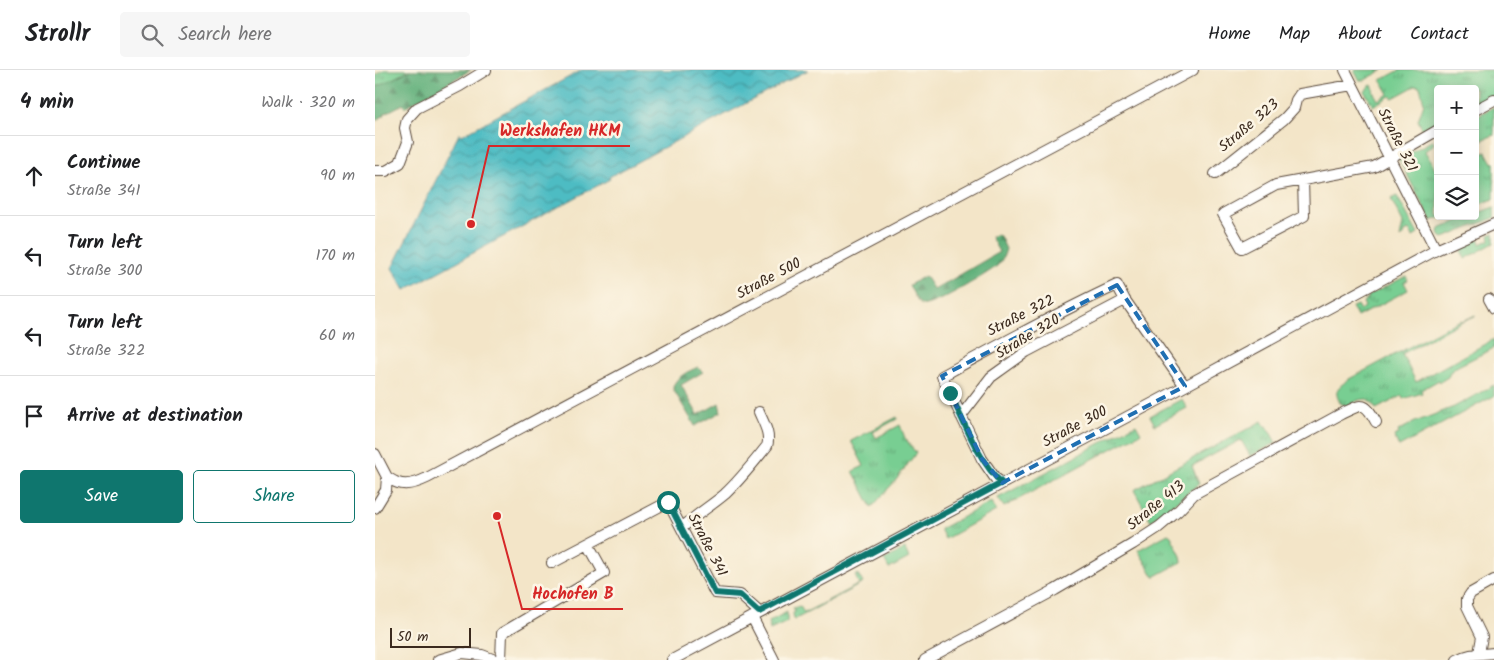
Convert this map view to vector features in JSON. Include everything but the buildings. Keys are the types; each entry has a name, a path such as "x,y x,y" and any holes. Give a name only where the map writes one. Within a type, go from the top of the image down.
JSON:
{"street":[{"path":"375,171 386,170 400,163 408,142 405,128 407,119 417,108 486,70"},
{"name":"Straße 500","path":"387,477 399,484 410,484 427,478 1193,70"},
{"name":"Straße 321","path":"1345,70 1436,250"},
{"name":"Straße 323","path":"1215,174 1283,119 1294,108 1300,94 1353,86"},
{"path":"1479,108 1494,100"},
{"path":"1303,180 1304,216 1242,248 1223,214 1276,185 1303,180 1374,167 1434,132"},
{"name":"Straße 300","path":"672,660 1436,250 1494,224"},
{"name":"Straße 322","path":"1002,483 995,478 982,459 942,376 1046,320 1117,285 1125,300 1185,386"},
{"name":"Straße 320","path":"961,416 991,377 1026,352 1125,300"},
{"name":"Straße 413","path":"925,660 1055,590 1159,527 1194,494 1341,414 1359,405 1364,406 1370,411 1376,422"},
{"path":"682,528 725,494 767,446 769,440 759,412"},
{"path":"375,454 387,477 386,490 375,508"},
{"name":"Straße 341","path":"552,563 668,502 715,593 740,595 756,615"},
{"path":"501,660 502,633 604,573 588,544"},
{"path":"1479,652 1482,637 1467,606 1467,599 1471,593 1494,580"},
{"path":"756,615 774,660"},
{"path":"1457,660 1479,652 1494,653"},
{"path":"438,660 462,653 482,655 495,660"}],"highlighted area":[{"path":"1117,285 1185,386 1002,483 982,459 942,376"}],"green space":[{"path":"384,70 410,70 375,88 375,75"},
{"path":"410,70 471,70 405,107 403,104 384,114 375,121 375,88"},
{"path":"1354,70 1383,70 1365,80 1359,80"},
{"path":"1400,70 1494,70 1494,95 1479,103 1479,85 1434,85 1434,128 1424,133 1418,120 1424,103 1420,87 1415,86 1393,98 1390,96 1373,106 1365,92 1368,87 1372,85 1378,100 1389,94 1381,80"},
{"path":"1494,107 1494,135 1482,140 1479,137 1479,114"},
{"path":"1433,140 1434,144 1425,151 1434,167 1434,220 1431,221 1399,159"},
{"path":"1486,152 1492,163 1494,162 1494,199 1479,205 1479,155"},
{"path":"1397,196 1418,234 1413,237 1409,230 1403,233 1404,235 1400,238 1403,223 1391,199"},
{"path":"1494,207 1494,218 1443,238 1440,236 1439,229 1460,220 1479,220 1479,213"},
{"path":"1494,233 1494,243 1465,259 1461,246 1479,239 1480,244 1490,240 1489,235"},
{"path":"997,234 1000,236 1006,249 1003,258 997,266 936,302 922,305 914,296 909,285 925,276 934,290 999,252 991,237"},
{"path":"1406,276 1408,280 1404,282 1408,290 1357,317 1352,307 1357,305 1360,310 1365,307 1363,302 1369,298 1368,296"},
{"path":"1463,321 1402,354 1416,382 1494,339 1494,348 1458,366 1451,371 1448,377 1421,390 1422,393 1403,399 1402,396 1376,409 1367,399 1359,400 1346,406 1340,403 1337,395 1338,389 1349,379 1456,322"},
{"path":"698,367 703,372 681,385 698,415 719,403 721,412 695,426 673,389 679,378"},
{"path":"1494,385 1494,396 1399,447 1394,436 1399,434 1398,431 1415,422 1454,407"},
{"path":"1182,399 1187,408 1155,425 1150,416"},
{"path":"897,417 897,419 873,432 876,438 900,425 905,438 916,453 896,480 872,507 853,471 864,466 851,441"},
{"path":"1262,421 1267,426 1276,443 1250,456 1241,440 1192,466 1199,484 1151,521 1134,490"},
{"path":"1136,424 1141,433 1004,507 998,498"},
{"path":"991,502 996,511 945,539 940,529"},
{"path":"1168,534 1171,536 1181,556 1182,562 1154,577 1138,550"},
{"path":"905,549 909,558 889,569 884,560"},
{"path":"858,574 863,583 794,620 793,613 795,612 793,608 800,606 804,613 859,584 855,576"},
{"path":"787,612 787,622 770,630 768,622"}],"water":[{"path":"582,70 808,70 405,290 392,268 459,134 462,135"}],"place":[{"name":"Werkshafen HKM","path":"471,224"},
{"name":"Hochofen B","path":"497,516"}],"route":[{"path":"668,502 715,593 740,595 759,612 1002,483 995,478 982,459 950,393"}]}
